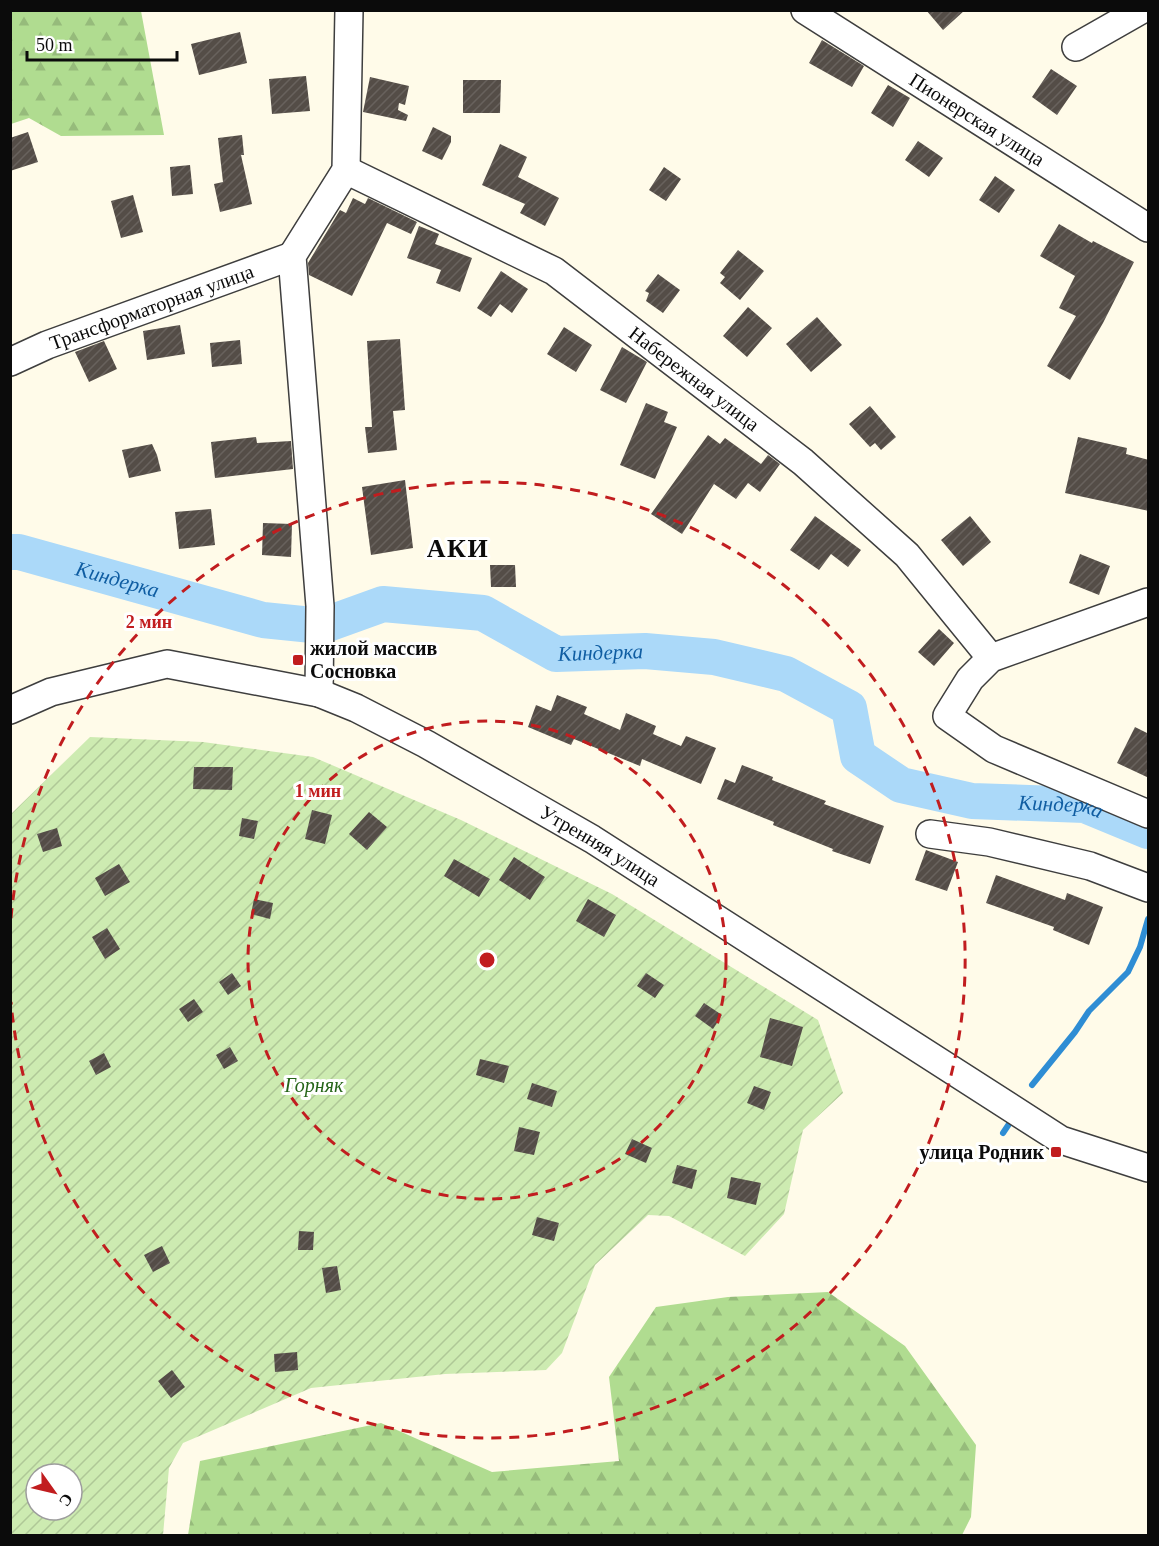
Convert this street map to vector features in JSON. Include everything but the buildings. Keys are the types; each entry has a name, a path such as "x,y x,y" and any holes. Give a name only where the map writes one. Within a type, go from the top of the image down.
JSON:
{"street":[{"path":"319,693 320,606 292,256 346,170 349,10"},
{"name":"Пионерская улица","path":"805,10 1149,228"},
{"path":"1076,46 1141,10"},
{"name":"Набережная улица","path":"346,170 554,271 803,462 907,555 991,658"},
{"name":"Трансформаторная улица","path":"10,362 47,345 292,256"},
{"path":"1149,602 991,658 970,679 947,716 994,749 1149,814"},
{"name":"Утренняя улица","path":"10,710 51,692 167,664 319,693 356,708 426,744 592,839 1061,1140 1149,1168"},
{"path":"930,834 989,842 1090,866 1149,888"}],"green space":[{"path":"10,11 141,11 164,135 61,136 29,118 11,124"},
{"name":"Горняк","path":"90,737 203,742 313,757 461,820 612,894 818,1020 843,1093 803,1130 784,1214 745,1256 669,1216 648,1215 595,1265 562,1353 546,1370 445,1374 311,1388 183,1443 169,1468 163,1535 11,1536 11,814"},
{"path":"828,1292 905,1346 976,1445 971,1517 962,1535 188,1535 200,1461 381,1423 492,1472 619,1461 609,1377 656,1307 728,1297"}],"waterway":[{"name":"Киндерка","path":"10,552 19,552 263,620 322,626 383,604 483,613 556,654 645,651 714,657 786,674 849,708 858,756 901,785 972,801 1085,805 1148,831"},
{"path":"1032,1085 1089,1011 1128,972 1140,947 1148,919"},
{"path":"1003,1133 1011,1121"}],"place":[{"name":"жилой массив Сосновка","path":"298,660"},
{"name":"улица Родник","path":"1056,1152"}],"district":[{"name":"АКИ","path":"458,548"}]}
